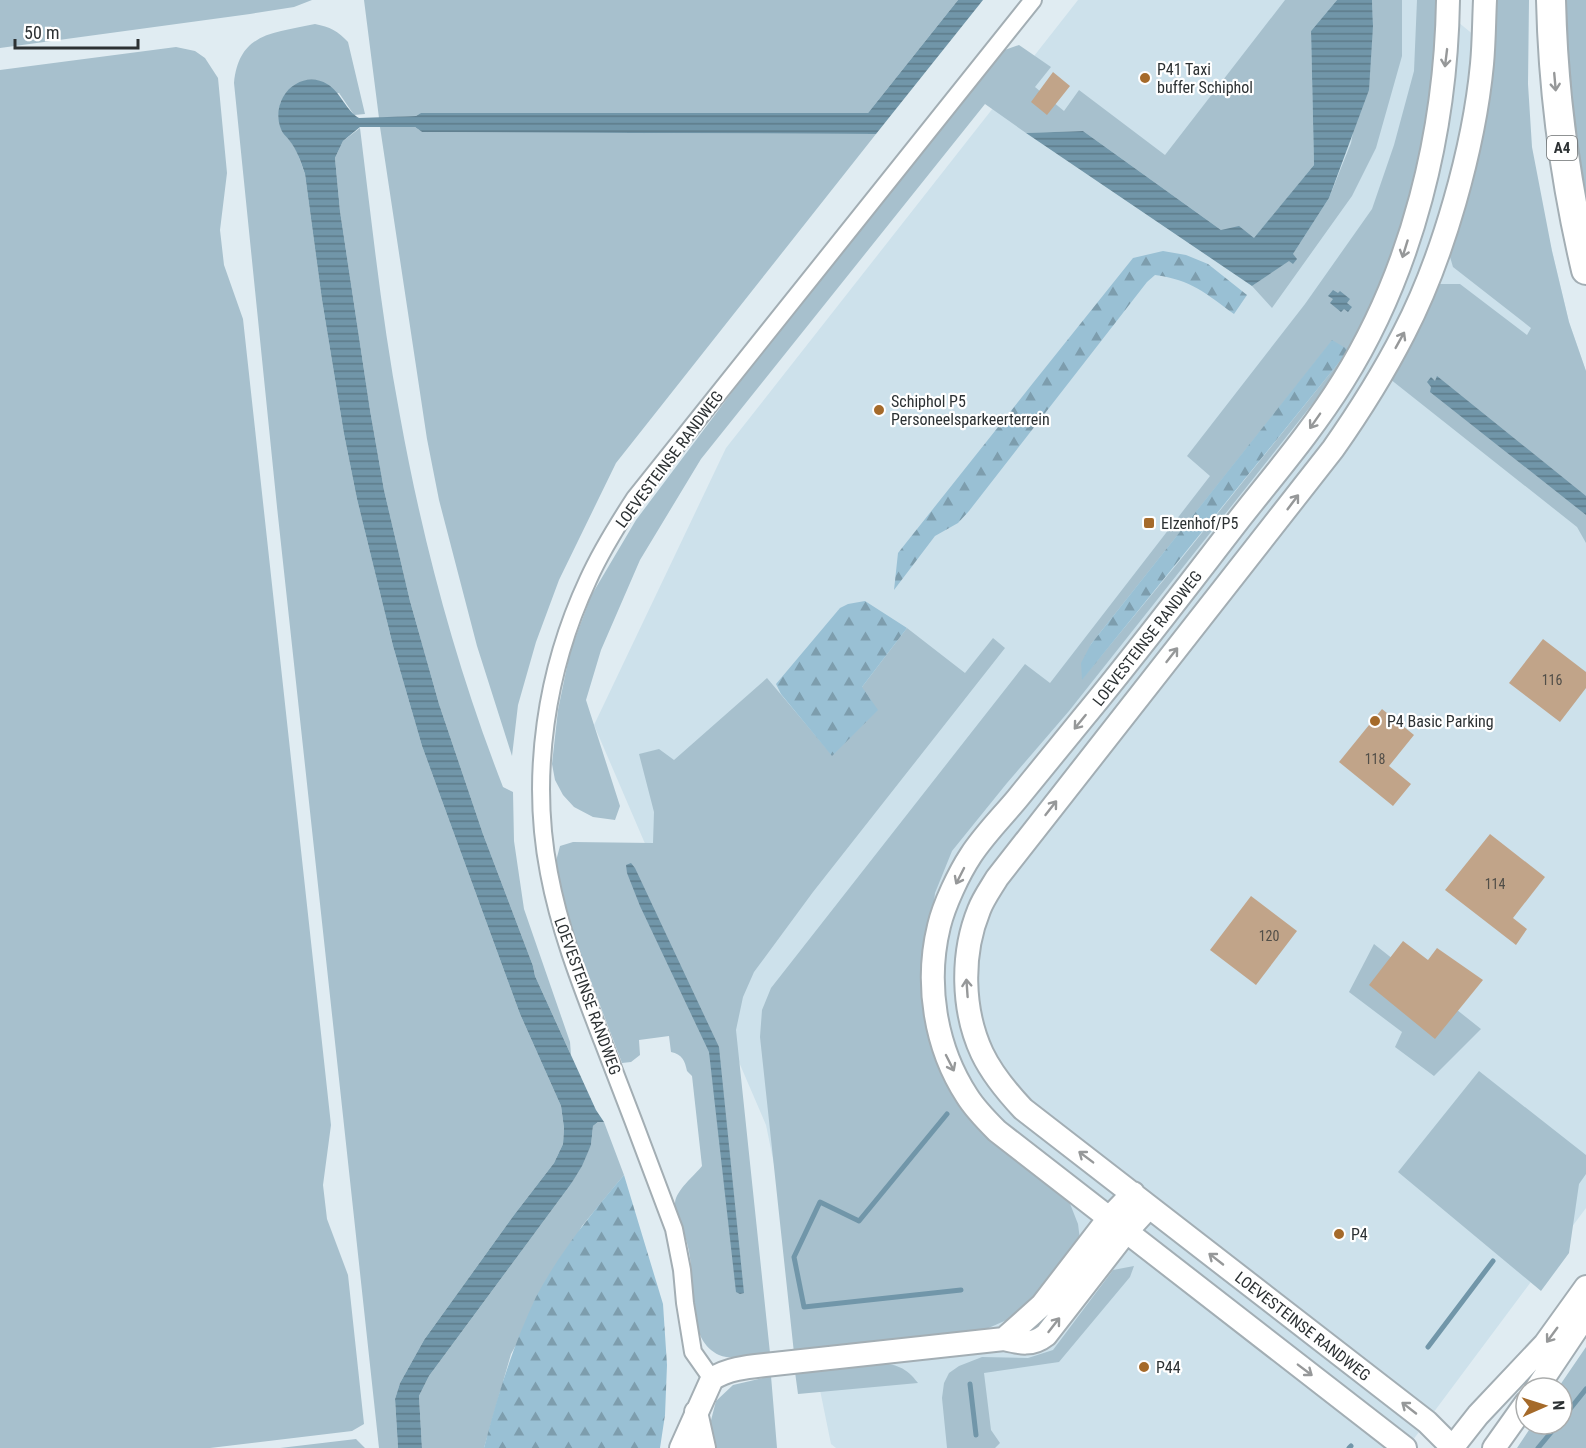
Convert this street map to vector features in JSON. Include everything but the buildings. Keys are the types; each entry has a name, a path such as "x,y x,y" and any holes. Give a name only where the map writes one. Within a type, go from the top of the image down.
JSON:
{"highway":[{"name":"A4","path":"1551,0 1553,59 1563,154 1586,270"}],"street":[{"name":"LOEVESTEINSE RANDWEG","path":"712,1379 693,1352 674,1229 571,960 555,903 547,859 542,789 545,733 557,669 570,623 588,580 635,498 1033,0"},
{"name":"LOEVESTEINSE RANDWEG","path":"1405,1448 996,1131 966,1095 943,1050 934,1006 933,963 939,924 971,855 1117,677 1302,440 1344,381 1378,318 1403,254 1424,183 1439,112 1447,47 1448,0"},
{"name":"LOEVESTEINSE RANDWEG","path":"1452,1448 1418,1415 1023,1109 1004,1087 982,1053 970,1016 966,983 969,947 979,909 997,878 1286,512 1333,449 1374,388 1405,332 1433,266 1456,195 1476,104 1482,64 1485,0"},
{"path":"681,1448 712,1379 719,1374 742,1368 1004,1338 1042,1305 1141,1200"},
{"path":"1452,1448 1478,1415 1545,1344 1586,1287"},
{"path":"1545,1376 1586,1315"},
{"path":"696,1412 704,1448"},
{"path":"1494,1448 1514,1420"}],"shaded area":[{"path":"0,0 312,0 294,7 250,14 0,48"},
{"path":"364,0 958,0 868,113 422,113 416,116 379,118"},
{"path":"958,0 983,0 876,134 422,132 415,127 360,127 343,141 335,158 340,211 370,410 384,490 410,601 439,704 535,976 596,1110 604,1122 598,1122 593,1126 591,1145 571,1184 429,1376 419,1396 422,1448 398,1448 395,1399 400,1383 424,1340 554,1163 563,1144 564,1128 561,1106 520,1014 422,746 393,646 357,499 344,434 322,300 305,174 297,152 281,129 278,116 280,104 286,92 291,88 300,82 312,80 332,87 350,111 359,118 416,116 421,113 868,113"},
{"path":"1078,0 1431,0 1518,71 1535,179 1569,322 1586,371 1586,1208 1407,1448 836,1448 831,1444 766,1125 594,725 726,448"},
{"path":"1285,0 1337,0 1311,31 1314,165 1254,239 1221,230 1083,131 1026,133 985,104 701,459 640,560 601,650 586,700 620,806 615,820 593,817 574,807 563,795 555,780 552,764 558,710 570,652 591,596 636,520 805,295 996,53 1019,45 1051,67 1035,87 1064,111 1079,90 1165,155"},
{"path":"1337,0 1372,0 1373,26 1369,90 1329,198 1293,254 1297,259 1293,264 1289,261 1252,286 1026,133 1083,131 1221,230 1239,226 1254,238 1314,165 1311,31"},
{"path":"1372,0 1402,0 1402,56 1376,148 1352,196 1272,308 1252,286 1289,260 1329,198 1351,143 1373,26"},
{"path":"1417,0 1443,0 1436,105 1406,226 1352,354 1069,711 952,851 935,893 930,941 948,1075 1067,1196 1078,1224 1080,1240 1029,1310 984,1330 794,1353 760,1037 762,1010 771,988 1025,664 1050,683 1210,476 1187,456 1305,304 1372,209 1394,145 1414,71","holes":["1332,341 1348,351 1177,564 1082,679 1091,644"]},
{"path":"1490,0 1529,0 1528,84 1532,147 1552,251 1569,322 1586,371 1586,543 1577,527 1390,379 1435,284 1460,284 1527,335 1531,328 1453,267 1448,250"},
{"path":"1565,0 1586,0 1586,217 1571,109"},
{"path":"315,24 333,30 348,42 365,114 354,115 339,93 281,101 279,120 296,150 305,174 322,300 357,499 393,646 422,746 520,1014 561,1106 564,1128 563,1144 554,1163 424,1340 400,1383 395,1399 398,1448 379,1448 277,507 234,83 237,66 251,44 273,33"},
{"path":"176,47 195,51 205,58 218,78 227,173 220,230 224,265 243,319 331,1125 323,1185 327,1219 348,1275 364,1424 352,1431 210,1448 0,1448 0,70"},
{"path":"380,127 415,127 422,132 876,134 616,463 559,580 536,642 518,705 512,756 477,646 439,500 427,439"},
{"path":"360,128 388,344 419,511 442,604 470,696 503,787 513,792 514,841 524,909 570,1042 571,1055 535,976 439,704 410,601 384,490 340,211 335,158 343,141"},
{"path":"1333,290 1338,293 1340,291 1350,299 1347,303 1352,307 1348,312 1344,309 1341,312 1330,303 1333,299 1328,296"},
{"path":"1437,376 1586,496 1586,515 1430,392 1431,387 1427,382 1431,377 1435,381"},
{"path":"907,628 965,673 993,638 1005,648 813,892 754,972 743,997 736,1030 770,1353 725,1357 716,1354 707,1346 698,1329 686,1238 675,1208 679,1193 702,1166 692,1076 687,1071 682,1058 671,1052 669,1036 639,1040 640,1055 631,1062 622,1063 565,913 556,861 560,846 573,842 653,843 654,812 639,754 659,749 674,760 767,678 832,755 862,687"},
{"path":"631,863 719,1047 744,1293 736,1292 709,1052 640,906 627,873 626,865"},
{"path":"1374,944 1481,1029 1434,1076 1395,1047 1402,1032 1349,992"},
{"path":"1479,1071 1586,1155 1586,1174 1579,1184 1569,1253 1541,1291 1398,1172"},
{"path":"598,1122 604,1122 624,1175 582,1226 511,1354 484,1448 422,1448 419,1396 429,1376 571,1184 591,1145 593,1126"},
{"path":"1134,1266 1130,1277 1059,1362 984,1373 991,1430 1000,1443 995,1448 947,1448 942,1398 944,1383 949,1373 959,1366 982,1357 1028,1358 1053,1350 1113,1270"},
{"path":"1586,1347 1586,1448 1517,1448 1525,1436 1574,1436 1574,1376 1566,1376"},
{"path":"877,1363 900,1367 918,1383 798,1394 795,1372"},
{"path":"771,1376 777,1448 712,1448 709,1428 716,1401 733,1385"},
{"path":"356,1439 365,1448 280,1448"}],"green space":[{"path":"1163,251 1186,255 1208,264 1247,295 1234,314 1189,284 1155,275 1147,282 969,511 958,523 935,536 894,590 898,553 1133,258"},
{"path":"1332,340 1349,350 1082,680 1081,663 1091,644"},
{"path":"865,601 907,628 862,687 878,710 832,756 781,694 776,684 840,608"},
{"path":"624,1175 663,1304 667,1365 665,1415 660,1448 484,1448 506,1371 536,1297 566,1249"}],"waterway":[{"path":"947,1114 859,1221 820,1202 794,1257 804,1307 961,1290"},
{"path":"1428,1347 1493,1261"},
{"path":"970,1384 976,1435"},
{"path":"1574,1404 1586,1389"},
{"path":"1538,1448 1548,1436"}],"place":[{"name":"P41 Taxi buffer Schiphol","path":"1145,78"},
{"name":"Schiphol P5 Personeelsparkeerterrein","path":"879,410"},
{"name":"Elzenhof/P5","path":"1149,523"},
{"name":"P4 Basic Parking","path":"1375,721"},
{"name":"P4","path":"1339,1234"},
{"name":"P44","path":"1144,1367"}]}
